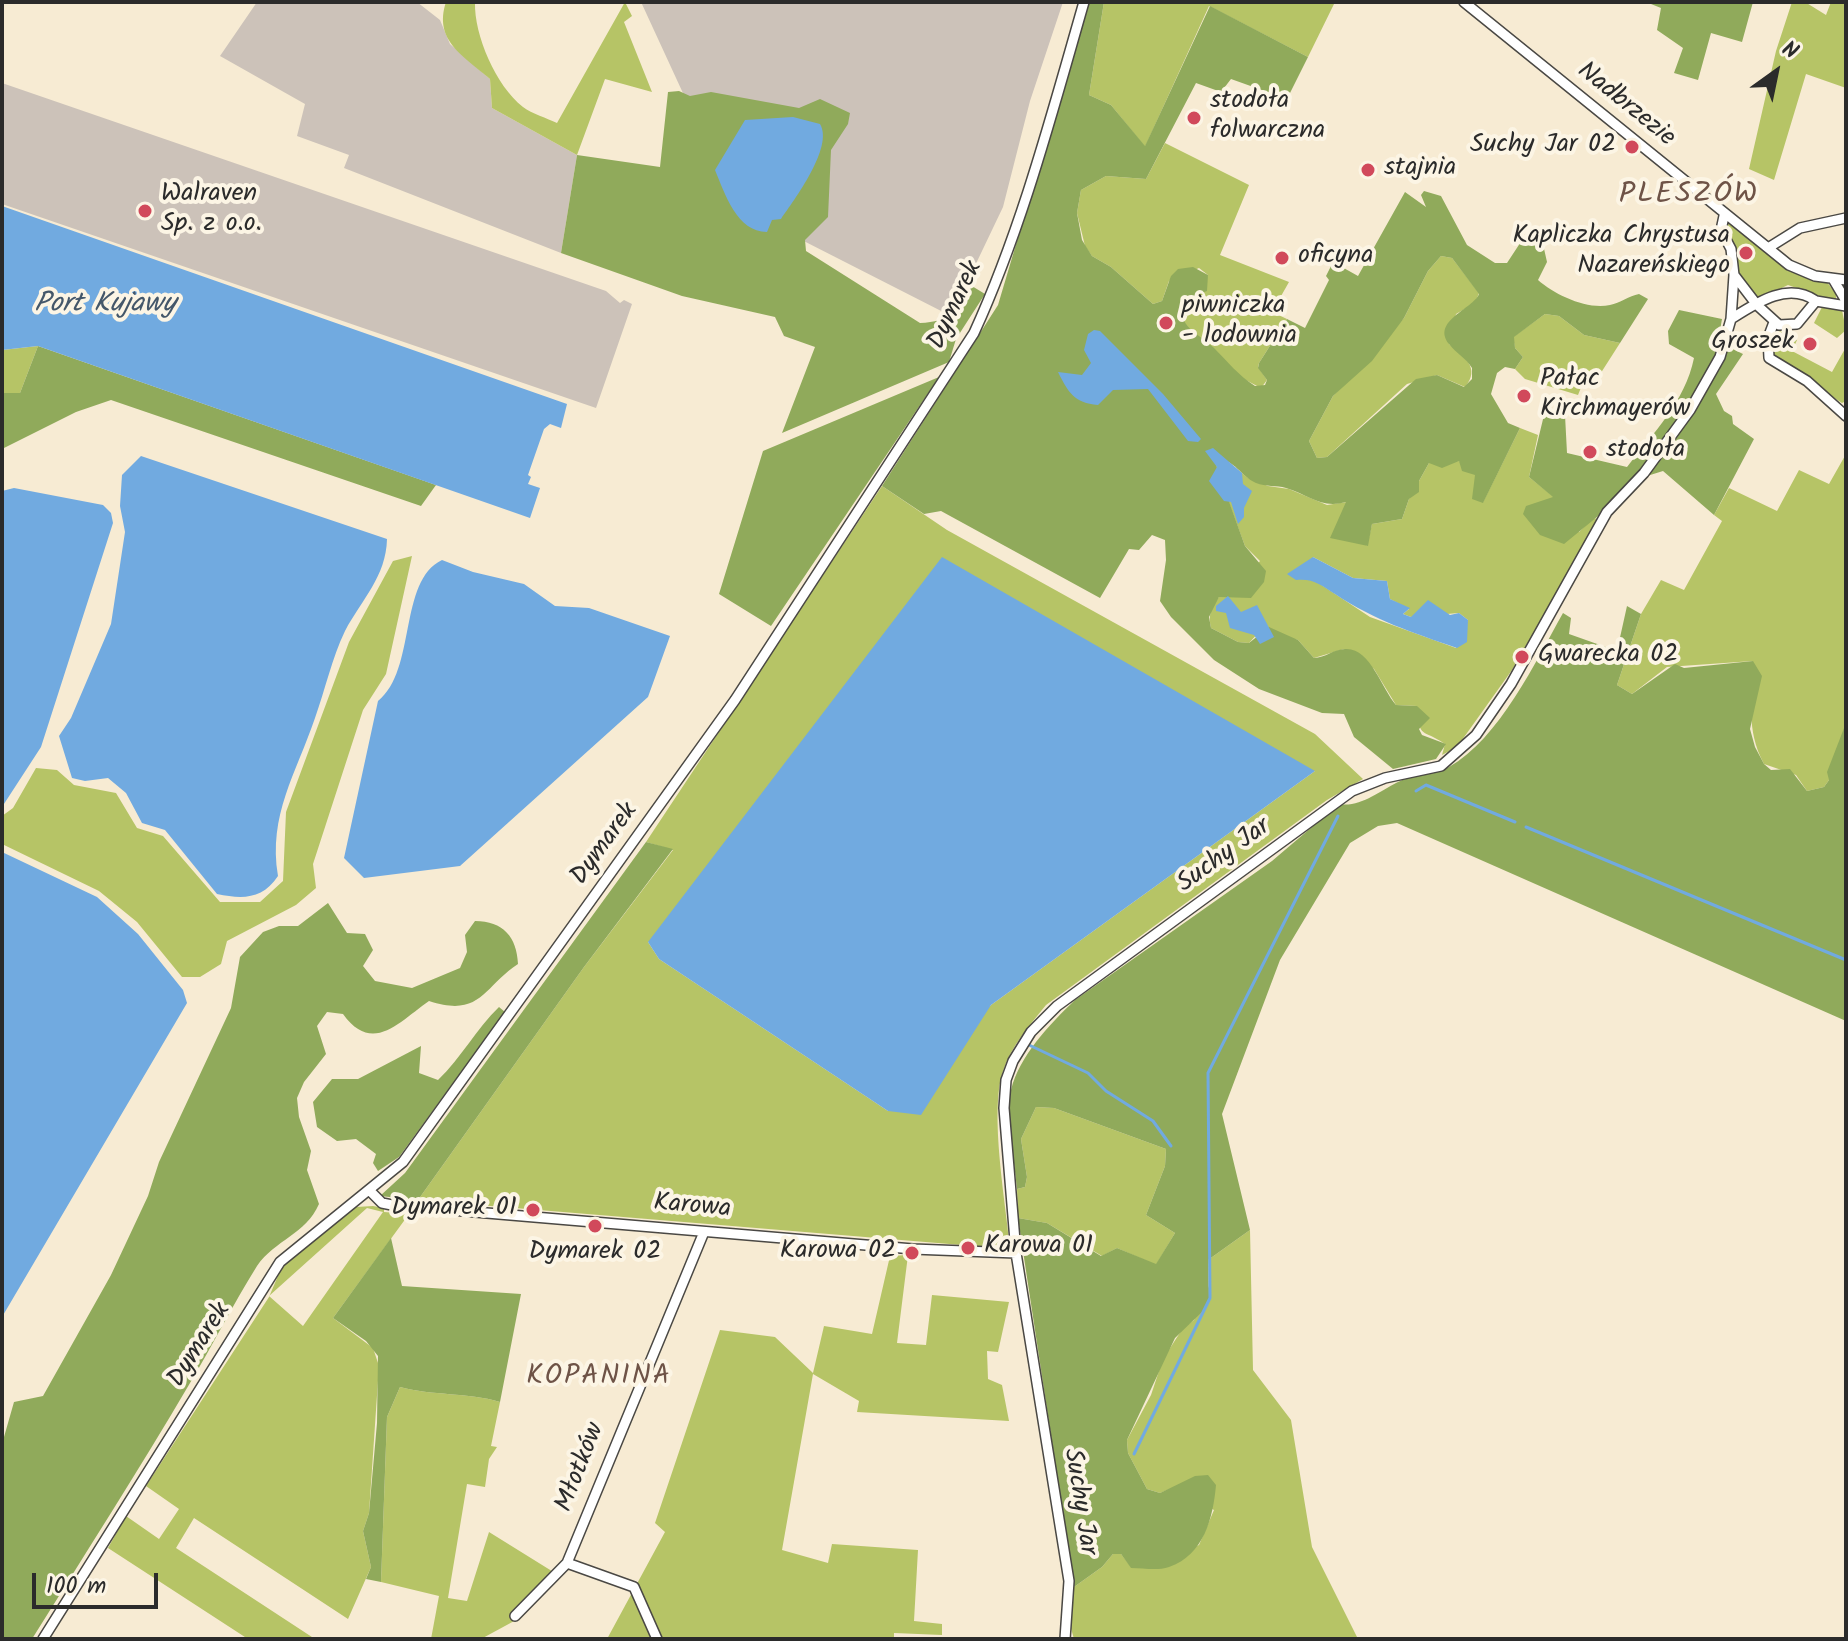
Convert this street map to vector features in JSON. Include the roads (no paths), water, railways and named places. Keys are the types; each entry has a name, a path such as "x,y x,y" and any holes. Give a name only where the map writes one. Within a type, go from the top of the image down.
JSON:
{"street":[{"name":"Dymarek","path":"43,1639 280,1262 403,1162 657,813 735,700 974,333 1049,126 1084,2"},
{"name":"Nadbrzezie","path":"1470,4 1724,216 1789,265 1846,280"},
{"name":"Suchy Jar","path":"1065,1639 1069,1581 1016,1253 1004,1093 1009,1070 1031,1032 1057,1006 1352,791 1385,778 1441,766 1464,747 1540,638 1607,512 1644,473 1690,410 1720,357 1731,319 1734,275 1731,249 1721,230 1724,216"},
{"path":"1768,248 1800,228 1846,218"},
{"path":"1734,275 1774,322 1797,324 1816,301"},
{"path":"1833,279 1846,304"},
{"path":"1731,319 1788,291 1799,292 1816,301 1846,304"},
{"path":"1774,322 1768,338 1769,358 1807,381 1846,416"},
{"name":"Karowa","path":"370,1191 382,1203 392,1205 925,1250 1016,1253"},
{"name":"Młotków","path":"515,1616 567,1563 704,1232"},
{"path":"567,1563 634,1587 657,1639"}],"water":[{"path":"793,117 820,124 822,146 811,173 781,219 772,220 767,232 757,230 740,219 715,170 745,120"},
{"name":"Port Kujawy","path":"2,206 567,404 561,428 550,424 544,429 528,475 531,477 528,484 540,488 530,518 38,346 2,350"},
{"path":"1094,330 1100,331 1163,394 1201,439 1198,442 1188,441 1148,389 1113,390 1098,405 1083,402 1073,395 1058,372 1082,375 1091,363 1084,350 1088,334"},
{"path":"1213,448 1242,473 1243,484 1252,491 1244,508 1244,517 1238,524 1231,502 1224,501 1209,481 1217,467 1205,451"},
{"path":"141,456 387,539 378,576 340,641 286,795 277,833 278,876 265,890 251,896 217,894 165,830 142,823 126,793 108,778 85,781 72,778 59,736 71,718 111,624 125,532 120,506 122,475"},
{"path":"14,488 103,505 111,513 113,523 41,747 2,807 2,491"},
{"path":"942,557 1315,771 991,1005 921,1115 888,1111 659,959 648,942"},
{"path":"1313,557 1353,578 1387,581 1390,599 1410,608 1403,614 1411,617 1428,600 1450,615 1459,613 1468,620 1467,642 1457,648 1409,631 1365,612 1317,583 1296,580 1287,574"},
{"path":"442,560 473,572 524,584 555,606 589,608 670,636 648,697 460,866 364,878 344,858 378,701 390,687 398,669 419,587 428,571"},
{"path":"1228,596 1241,612 1257,605 1274,637 1260,644 1254,635 1230,628 1226,613 1216,611 1216,606"},
{"path":"2,852 97,897 138,934 183,990 187,1003 2,1317"}],"waterway":[{"path":"1416,791 1426,785 1515,822"},
{"path":"1134,1454 1210,1298 1208,1073 1338,816"},
{"path":"1526,827 1846,960"},
{"path":"1029,1045 1088,1073 1106,1091 1153,1121 1171,1146"}],"place":[{"name":"stodoła folwarczna","path":"1194,118"},
{"name":"Suchy Jar 02","path":"1632,147"},
{"name":"stajnia","path":"1368,170"},
{"name":"Walraven Sp. z o.o.","path":"145,211"},
{"name":"Kapliczka Chrystusa Nazareńskiego","path":"1746,253"},
{"name":"oficyna","path":"1282,258"},
{"name":"piwniczka - lodownia","path":"1166,323"},
{"name":"Groszek","path":"1810,344"},
{"name":"Pałac Kirchmayerów","path":"1524,396"},
{"name":"stodoła","path":"1590,452"},
{"name":"Gwarecka 02","path":"1522,657"},
{"name":"Dymarek 01","path":"533,1210"},
{"name":"Dymarek 02","path":"595,1226"},
{"name":"Karowa 01","path":"968,1248"},
{"name":"Karowa 02","path":"912,1253"}],"district":[{"name":"PLESZÓW","path":"1689,197"},
{"name":"KOPANINA","path":"599,1378"}]}
